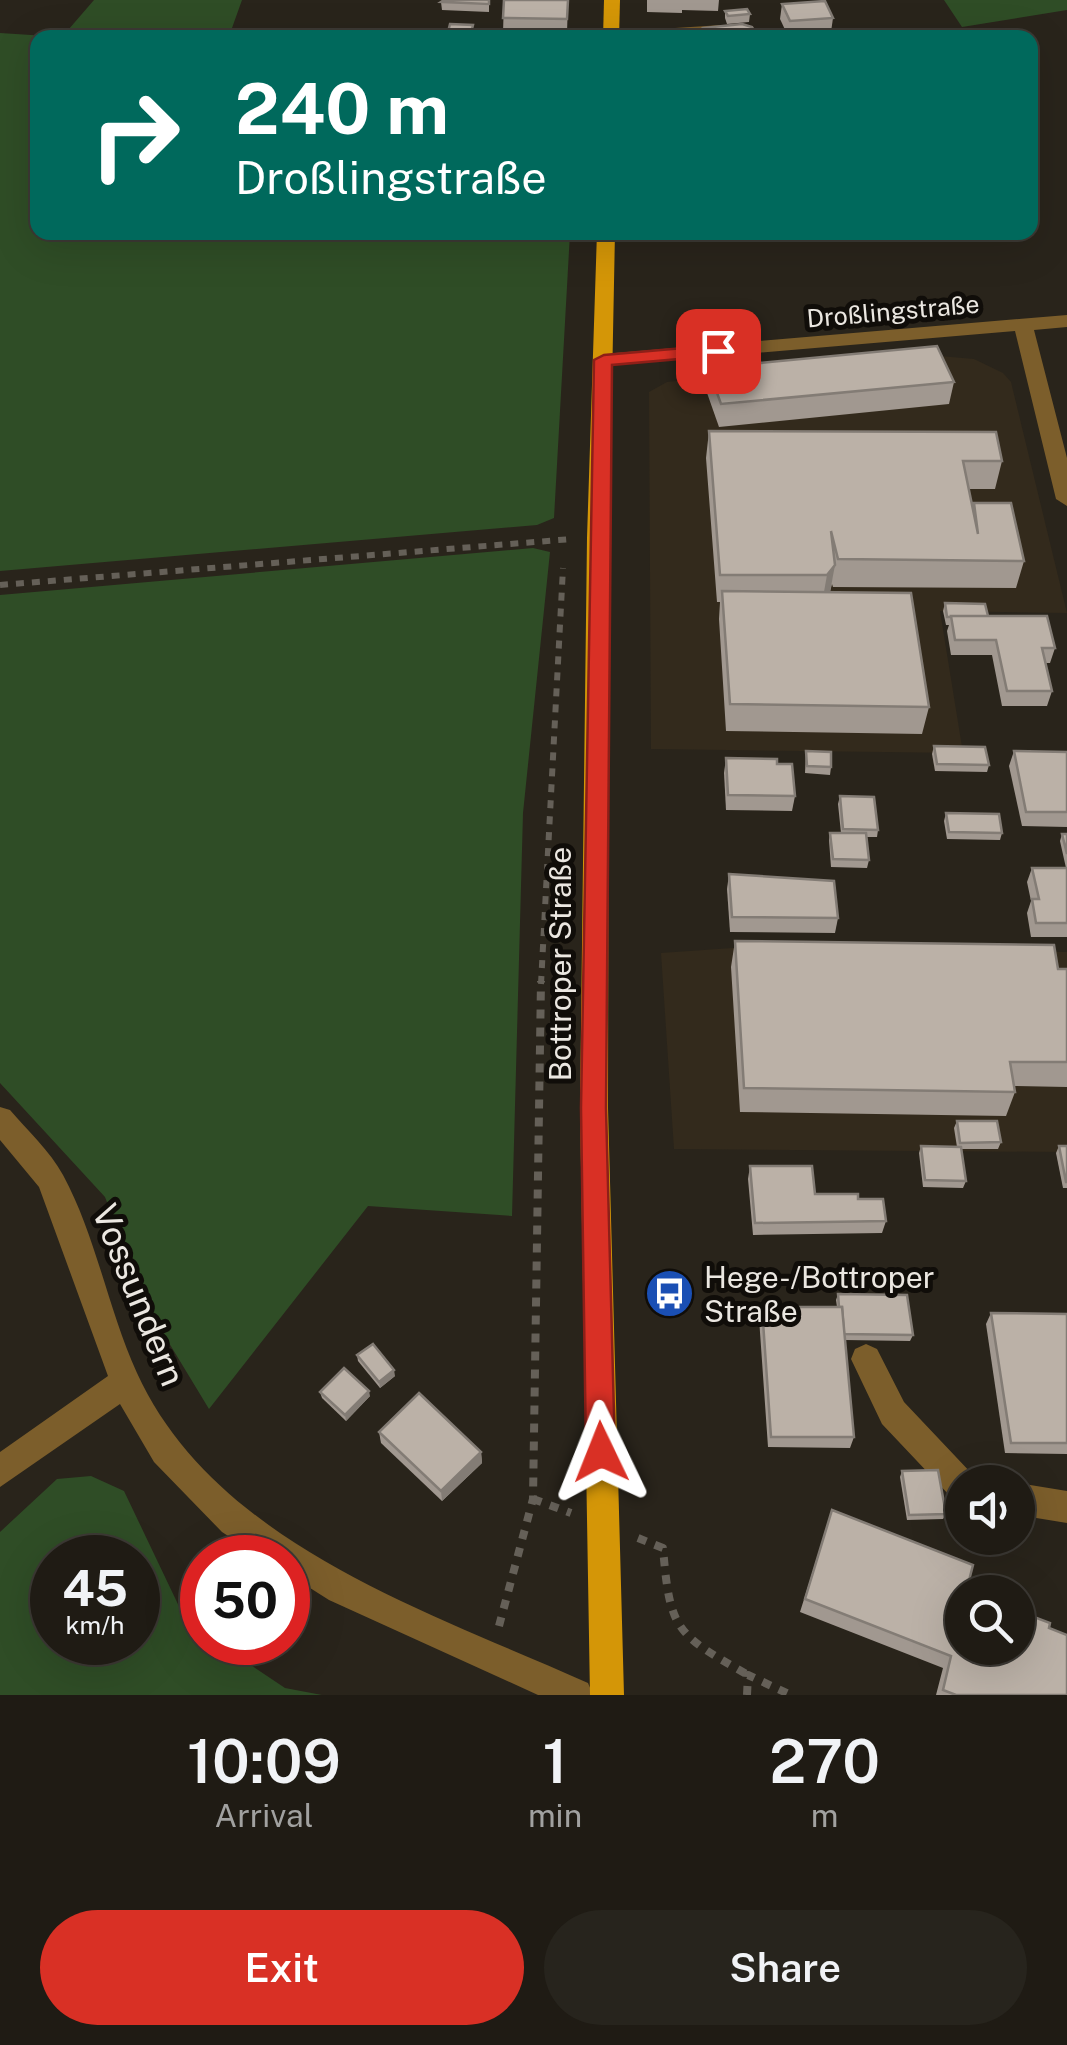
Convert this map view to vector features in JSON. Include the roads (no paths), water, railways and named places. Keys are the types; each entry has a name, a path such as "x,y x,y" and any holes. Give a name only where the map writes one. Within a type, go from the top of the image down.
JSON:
{"main road":[{"path":"608,30 612,0"},
{"name":"Bottroper Straße","path":"606,240 598,538 594,1108 607,1695"}],"street":[{"name":"Droßlingstraße","path":"604,360 1067,322"},
{"path":"1024,326 1067,499"},
{"name":"Vossundern","path":"0,1119 50,1180 124,1382 165,1451 232,1521 341,1588 576,1695"},
{"path":"866,1359 892,1414 945,1469"},
{"path":"0,1471 124,1382"},
{"path":"1035,1502 1067,1508"}],"place":[{"name":"Hege-/Bottroper Straße","path":"669,1294"}]}
